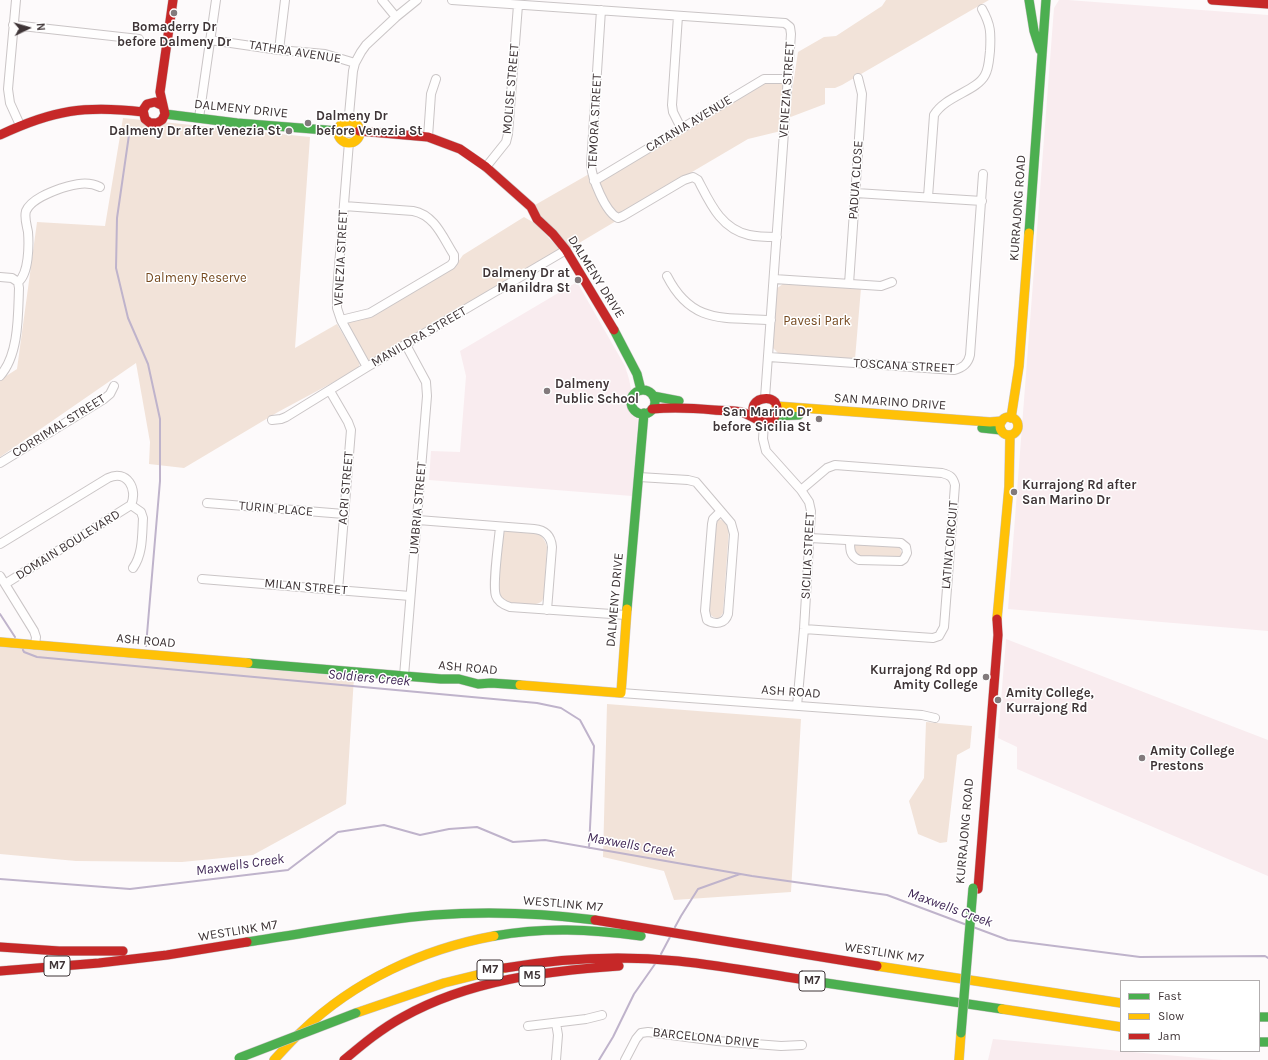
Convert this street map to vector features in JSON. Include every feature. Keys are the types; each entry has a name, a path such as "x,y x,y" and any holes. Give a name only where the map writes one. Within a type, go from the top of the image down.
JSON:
{"main road":[{"path":"167,0 155,79 148,103 143,112 146,120 152,124 161,121 164,110 160,92 160,83 173,0"},
{"path":"1029,0 1034,31 1042,56"},
{"name":"KURRAJONG ROAD","path":"964,1060 964,1033 1011,463 1010,435 1014,433 1018,427 1016,422 1005,423 1019,366 1046,0"},
{"path":"1212,0 1268,4"},
{"path":"148,103 155,102 164,110"},
{"path":"0,135 20,125 47,115 76,109 105,108 143,112"},
{"name":"DALMENY DRIVE","path":"164,110 199,118 338,131"},
{"path":"350,121 355,123 359,131 356,139 349,142 341,139 338,131 342,124 350,121"},
{"name":"DALMENY DRIVE","path":"359,131 428,137 447,143 460,149 486,167 531,208 540,222 553,234 566,250 597,300 637,374 641,390"},
{"path":"641,390 649,392 653,396 669,400 739,405 754,404 765,398 773,401 777,411 775,416 770,421 764,422 761,422 755,417 746,413 737,411 672,407 652,409 644,413 640,413 634,410 631,403 632,396 641,390"},
{"path":"652,409 654,402 653,396"},
{"path":"754,404 753,411 755,417"},
{"name":"SAN MARINO DRIVE","path":"776,406 1005,423"},
{"name":"DALMENY DRIVE","path":"621,693 626,615 644,413"},
{"name":"SAN MARINO DRIVE","path":"775,416 791,415 1005,423"},
{"path":"1005,423 1006,434 1010,435"},
{"name":"ASH ROAD","path":"0,642 441,679 459,679 478,684 491,683 621,693"},
{"name":"WESTLINK M7","path":"0,970 92,963 167,955 435,915 522,913 581,918 646,932 918,974 927,974 1120,1003"},
{"name":"M7","path":"274,1060 306,1028 353,992 393,968 423,954 478,938 507,933 539,930 646,932"},
{"path":"0,947 59,951 112,952 322,931"},
{"name":"M7","path":"236,1059 430,986 468,975 530,963 566,959 597,958 631,962"},
{"name":"M5","path":"344,1060 381,1030 409,1013 435,1002 499,982 561,971 631,962 678,964 897,997 945,1001 1120,1027"},
{"name":"KURRAJONG ROAD","path":"959,1060 964,1033"}],"street":[{"path":"16,0 8,89 10,102 20,125"},
{"path":"199,118 216,0"},
{"path":"279,50 285,0"},
{"path":"382,0 396,17"},
{"path":"350,121 355,63 363,48 396,17 417,0"},
{"name":"VENEZIA STREET","path":"452,0 785,23 788,25 791,30 791,34 765,398"},
{"name":"MOLISE STREET","path":"486,167 506,142 508,134 518,5"},
{"path":"928,198 934,115 943,105 981,80 988,70 990,29 982,9"},
{"name":"TEMORA STREET","path":"601,10 591,170 597,189 611,212 618,218 623,216 684,180 695,178 698,180 718,215 729,225 738,231 750,235 777,238"},
{"path":"678,16 672,105 673,112 681,128"},
{"path":"13,25 139,39"},
{"name":"TATHRA AVENUE","path":"210,40 279,50 330,55 355,63"},
{"name":"PADUA CLOSE","path":"849,284 862,94 858,78"},
{"path":"428,137 431,94 436,79"},
{"name":"CATANIA AVENUE","path":"594,180 764,79 788,79"},
{"name":"VENEZIA STREET","path":"349,142 337,291 337,308 341,320 367,367"},
{"name":"TOSCANA STREET","path":"769,357 954,370 962,368 967,363 970,355 983,174"},
{"path":"18,282 25,270 28,242 26,213 30,206 47,194 73,185 88,183 100,187"},
{"path":"856,193 982,202"},
{"path":"341,320 370,313 451,265 454,261 454,255 434,224 429,218 421,213 413,211 344,206"},
{"name":"MANILDRA STREET","path":"272,420 286,418 367,367 566,250"},
{"path":"667,276 676,293 682,300 692,308 704,314 716,317 771,320"},
{"path":"0,277 12,278 18,282 19,288 14,347 8,365 0,376"},
{"path":"774,279 881,286 892,282"},
{"name":"UMBRIA STREET","path":"404,676 418,520 427,387 426,382 406,345"},
{"name":"CORRIMAL STREET","path":"0,463 104,399 110,394 114,386"},
{"name":"ACRI STREET","path":"330,391 351,430 338,590"},
{"name":"SICILIA STREET","path":"764,422 763,439 766,450 801,490 809,502 811,511 804,629 797,706"},
{"name":"LATINA CIRCUIT","path":"801,490 827,468 835,465 942,473 950,476 954,480 955,485 944,627 939,636 933,638 804,629"},
{"name":"DOMAIN BOULEVARD","path":"0,544 111,476 121,475 130,484 133,495 131,505 2,580"},
{"path":"639,477 688,480 696,482 720,512 731,523 734,534 728,614 724,621 714,623 707,620 705,611 712,524 713,519 720,512"},
{"name":"TURIN PLACE","path":"207,503 344,514"},
{"name":"DOMAIN BOULEVARD","path":"131,505 141,512 143,518 140,553 138,561 133,568"},
{"path":"418,520 539,529 546,533 550,539 552,547 546,610"},
{"path":"500,527 495,589 498,600 503,604 510,607 626,615"},
{"path":"810,538 901,543 906,547 907,553 901,561 859,560 854,558 851,554 850,541"},
{"name":"MILAN STREET","path":"202,579 410,596"},
{"path":"2,580 34,631 36,637 35,645"},
{"name":"ASH ROAD","path":"621,693 922,715 934,718"},
{"path":"528,1026 586,1019 602,1015"},
{"path":"556,1023 558,1035 556,1060"},
{"name":"BARCELONA DRIVE","path":"625,1060 636,1039 641,1033 648,1032 717,1041 781,1046 802,1045"}],"shaded area":[{"path":"1059,0 1268,15 1268,631 1008,609 1054,8"},
{"name":"Dalmeny Public School","path":"577,282 625,366 629,379 631,389 628,407 632,415 638,419 632,496 429,480 431,451 460,452 466,376 460,351"},
{"name":"Amity College Prestons","path":"1006,639 1268,740 1268,876 1017,769 1017,747 998,738"},
{"path":"993,1039 1120,1052 1223,1060 988,1060"}],"green space":[{"path":"886,0 989,0 842,85 835,88 825,88 825,104 788,118 798,52 824,37 836,36 882,6"},
{"path":"766,83 784,83 781,131 748,139 619,215 613,211 597,181"},
{"name":"Dalmeny Reserve","path":"123,118 310,137 295,348 337,324 360,363 358,369 278,412 184,468 149,464 150,442 136,363 0,457 0,380 17,369 37,222 105,226"},
{"path":"589,174 616,221 569,249 542,219 535,205"},
{"path":"524,217 536,224 560,250 368,363 346,323 372,315 458,262 463,255"},
{"name":"Pavesi Park","path":"784,283 861,288 855,359 779,354 773,348 776,289"},
{"path":"718,519 725,522 729,529 723,613 719,618 716,618 711,615 709,611 716,522"},
{"path":"511,530 534,532 545,541 547,547 544,596 542,601 539,603 530,605 513,604 504,600 499,594 497,573 502,534"},
{"path":"860,543 896,546 899,547 902,553 900,558 859,556 854,554 853,549 855,545"},
{"path":"0,647 354,677 346,804 253,855 182,862 76,861 0,854"},
{"path":"607,704 801,719 791,892 674,900 664,871 603,857"},
{"path":"926,722 972,726 970,748 957,755 947,842 940,843 918,834 909,801 924,778"}],"waterway":[{"path":"130,128 117,218 116,268 128,318 148,364 160,419 160,481 146,646"},
{"name":"Soldiers Creek","path":"0,614 15,637"},
{"name":"Soldiers Creek","path":"23,650 24,652 37,657 537,703 561,708 580,720 594,746 589,848"},
{"name":"Maxwells Creek","path":"0,879 130,889 288,870 338,832 384,825 420,835 449,829 477,827 513,842 545,840 752,876 887,895 967,925"},
{"path":"675,927 698,889 740,874"},
{"name":"Maxwells Creek","path":"973,927 1008,940 1140,957 1265,956 1268,958"},
{"path":"661,954 670,937"},
{"path":"599,1060 613,1037 634,994 655,964"}],"traffic: fast":[{"path":"1029,0 1034,31 1040,50"},
{"path":"1029,233 1046,0"},
{"path":"165,114 237,123 338,131"},
{"path":"614,330 637,374 641,390"},
{"path":"643,390 651,394 655,402 651,410 643,414 635,410 631,402 635,394 643,390"},
{"path":"653,396 679,401"},
{"path":"627,609 644,413"},
{"path":"775,416 799,415"},
{"path":"982,428 1001,430"},
{"path":"248,663 441,679 459,679 478,684 491,683 520,685"},
{"path":"961,1033 973,888"},
{"path":"247,942 363,923 434,915 514,913 595,920"},
{"path":"494,936 549,930 604,932 641,936"},
{"path":"819,982 1002,1009"},
{"path":"239,1058 356,1013"},
{"path":"1260,1017 1268,1017"},
{"path":"1260,1042 1268,1042"}],"traffic: slow":[{"path":"349,121 357,124 360,132 357,140 349,143 341,140 338,132 341,124 349,121"},
{"path":"1011,418 1019,366 1029,233"},
{"path":"776,406 990,422 1002,421"},
{"path":"1009,417 1015,420 1018,426 1015,432 1009,435 1003,432 1000,426 1003,420 1009,417"},
{"path":"997,619 1009,487 1010,435"},
{"path":"520,685 621,693 627,609"},
{"path":"0,642 248,663"},
{"path":"274,1060 322,1013 367,982 441,949 494,936"},
{"path":"877,966 1120,1003"},
{"path":"356,1013 444,983 505,968"},
{"path":"1002,1009 1120,1027"},
{"path":"959,1060 961,1033"}],"traffic: jam":[{"path":"163,106 155,102 147,104 143,110 145,119 150,123 157,123 162,120 165,114 160,92 173,0"},
{"path":"1212,0 1268,4"},
{"path":"0,135 37,120 70,112 104,109 143,112"},
{"path":"359,131 428,137 460,149 486,167 531,207 537,219 553,234 566,250 614,330"},
{"path":"652,409 683,408 734,411 741,412 760,421 767,422 770,421 776,414 777,408 775,402 769,399 762,399 756,402 753,408 755,417"},
{"path":"978,889 998,635 997,619"},
{"path":"595,920 877,966"},
{"path":"0,971 99,963 167,955 247,942"},
{"path":"0,947 59,951 123,951"},
{"path":"505,968 591,958 635,958 696,963 819,982"},
{"path":"344,1060 372,1037 403,1017 428,1004 454,994 481,986 536,975 619,966"}],"place":[{"name":"Bomaderry Dr before Dalmeny Dr","path":"174,13"},
{"name":"Dalmeny Dr before Venezia St","path":"308,123"},
{"name":"Dalmeny Dr after Venezia St","path":"289,131"},
{"name":"Dalmeny Dr at Manildra St","path":"578,280"},
{"name":"Dalmeny Public School","path":"547,391"},
{"name":"San Marino Dr before Sicilia St","path":"819,419"},
{"name":"Kurrajong Rd after San Marino Dr","path":"1014,492"},
{"name":"Kurrajong Rd opp Amity College","path":"986,677"},
{"name":"Amity College, Kurrajong Rd","path":"998,700"},
{"name":"Amity College Prestons","path":"1142,758"}]}
